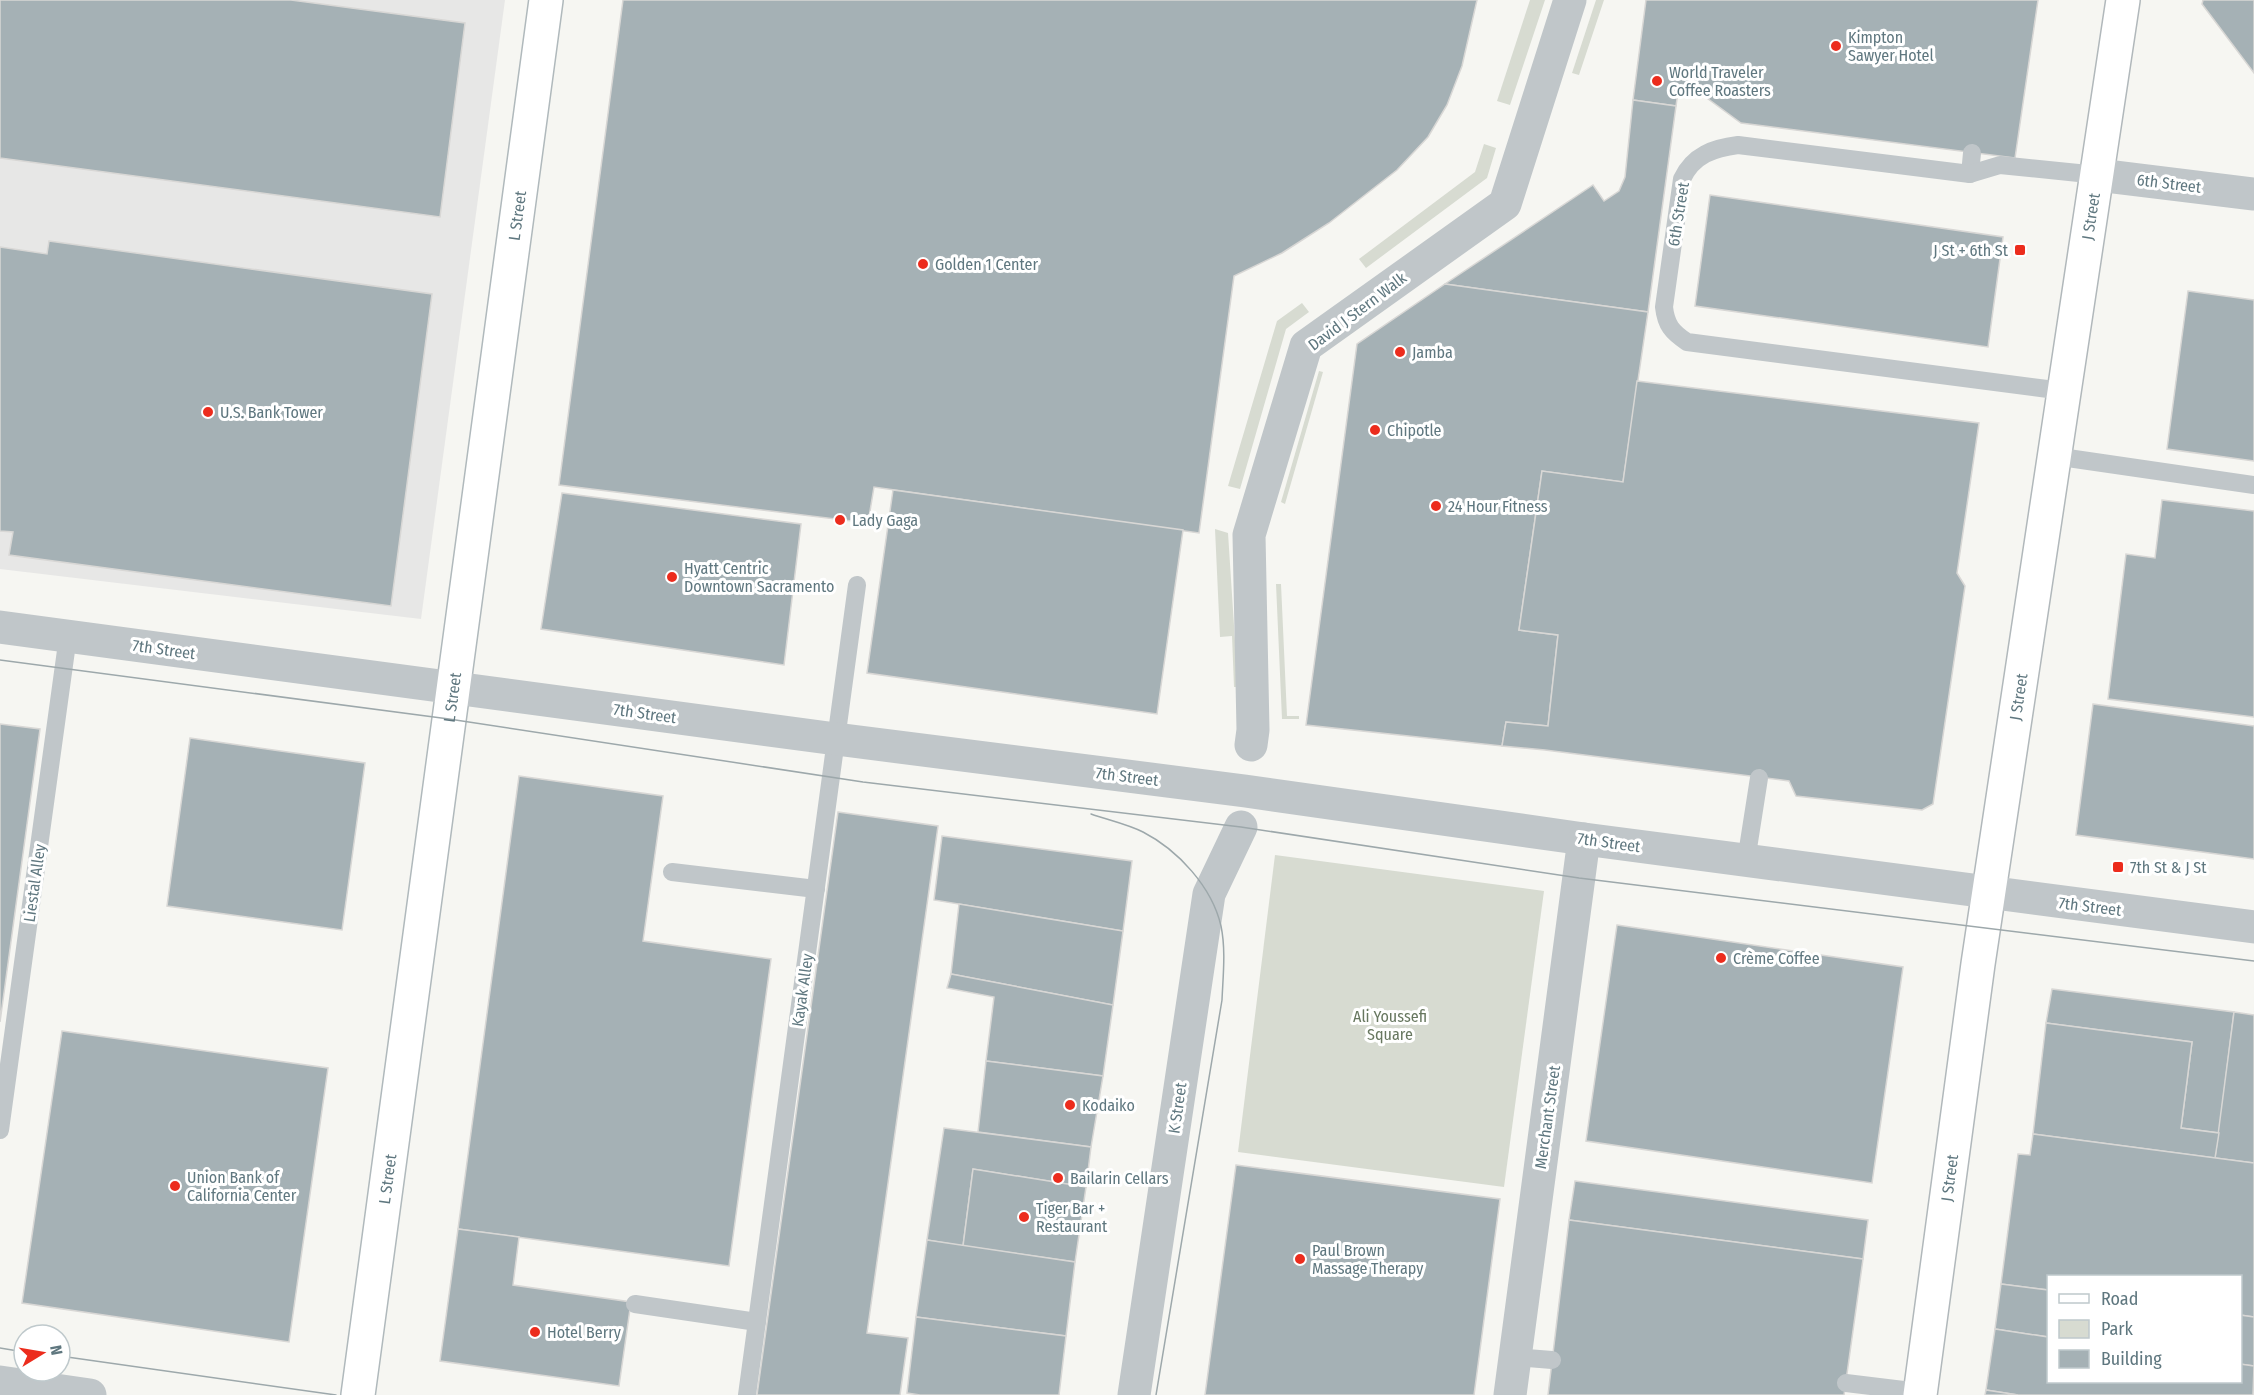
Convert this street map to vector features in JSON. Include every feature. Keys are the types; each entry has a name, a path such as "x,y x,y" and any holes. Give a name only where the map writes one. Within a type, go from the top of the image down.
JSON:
{"main road":[{"name":"L Street","path":"358,1395 546,0"},
{"name":"J Street","path":"1920,1394 1989,893 2123,0"}],"street":[{"name":"David J Stern Walk","path":"1251,745 1253,730 1249,535 1306,346 1505,204 1570,0"},
{"name":"6th Street","path":"2098,175 2254,194"},
{"name":"7th Street","path":"0,627 2254,927"},
{"name":"K Street","path":"1134,1395 1209,894 1241,827"},
{"name":"Merchant Street","path":"1510,1395 1584,839"},
{"path":"0,1382 90,1395"}],"lane":[{"name":"6th Street","path":"2063,391 1687,342 1675,334 1666,322 1664,307 1682,178 1687,166 1701,156 1718,147 1738,144 1970,174 2000,165 2098,175"},
{"path":"1970,174 1972,153"},
{"path":"2054,456 2254,485"},
{"name":"Kayak Alley","path":"747,1395 857,585"},
{"name":"Liestal Alley","path":"0,1130 68,636"},
{"path":"1746,861 1759,778"},
{"path":"672,872 816,889"},
{"path":"635,1304 757,1322"},
{"path":"1515,1357 1552,1360"},
{"path":"1845,1383 1920,1394"}],"shaded area":[{"path":"0,0 505,0 421,619 0,569"}],"green space":[{"path":"1530,0 1545,0 1510,105 1497,101"},
{"path":"1596,0 1604,0 1579,75 1572,73"},
{"path":"1484,144 1496,148 1487,178 1366,268 1359,259 1475,172"},
{"path":"1302,303 1309,312 1286,329 1240,489 1228,486 1277,321"},
{"path":"1319,371 1323,372 1285,504 1281,502"},
{"path":"1215,529 1228,533 1238,687 1234,687 1232,636 1220,637"},
{"path":"1276,584 1281,584 1287,716 1299,716 1299,719 1282,719"},
{"name":"Ali Youssefi Square","path":"1275,855 1544,891 1504,1187 1238,1152"}],"building":[{"path":"0,0 291,0 465,23 440,217 0,158"},
{"name":"Golden 1 Center","path":"623,0 1477,0 1462,66 1447,105 1428,137 1397,170 1329,223 1282,253 1234,276 1199,533 874,487 868,523 559,485"},
{"name":"Kimpton Sawyer Hotel","path":"1646,0 2038,0 2015,158 1741,123 1704,96 1678,92 1676,106 1633,100"},
{"path":"2203,0 2254,0 2254,73 2202,4"},
{"path":"1633,100 1676,106 1648,312 1445,284 1593,185 1604,201 1619,191 1625,177"},
{"path":"1710,195 2003,237 1988,347 1695,306"},
{"name":"U.S. Bank Tower","path":"49,241 432,294 391,606 9,555 13,532 0,531 0,247 47,254"},
{"name":"24 Hour Fitness","path":"1445,284 1648,312 1623,482 1542,471 1519,630 1558,635 1548,726 1506,722 1502,746 1306,725 1357,344"},
{"path":"2188,291 2254,300 2254,461 2167,449"},
{"path":"1637,381 1979,423 1957,573 1965,586 1933,804 1922,810 1796,796 1789,781 1502,746 1506,722 1548,726 1558,635 1519,630 1542,471 1623,482"},
{"path":"893,490 1183,530 1157,714 867,673"},
{"name":"Hyatt Centric Downtown Sacramento","path":"562,493 801,524 784,665 541,629"},
{"path":"2162,500 2254,511 2254,717 2108,699 2126,554 2155,558"},
{"path":"2093,704 2254,726 2254,859 2076,835"},
{"path":"0,724 40,729 0,1022"},
{"path":"190,738 365,763 342,930 167,906"},
{"path":"519,776 663,796 643,941 771,959 729,1266 458,1229"},
{"path":"838,812 938,826 867,1333 908,1338 900,1395 757,1395"},
{"path":"942,836 1132,861 1123,931 934,900"},
{"path":"959,904 1123,931 1113,1005 951,974"},
{"path":"1617,925 1903,967 1872,1183 1586,1141"},
{"path":"951,974 1113,1005 1103,1076 986,1061 994,997 947,988"},
{"path":"2052,989 2234,1012 2219,1133 2181,1128 2192,1042 2046,1023"},
{"path":"2234,1012 2254,1015 2254,1163 2215,1158"},
{"path":"2046,1023 2192,1042 2181,1128 2219,1133 2215,1158 2033,1134"},
{"name":"Union Bank of California Center","path":"62,1031 328,1068 289,1342 22,1303"},
{"path":"986,1061 1103,1076 1091,1147 978,1132"},
{"name":"Bailarin Cellars","path":"944,1128 1091,1147 1086,1187 973,1169 963,1246 927,1240"},
{"path":"2033,1134 2254,1163 2254,1317 2242,1315 2242,1275 2047,1275 2047,1290 2001,1284 2018,1154 2030,1155"},
{"path":"1236,1165 1500,1199 1474,1395 1205,1395"},
{"name":"Tiger Bar + Restaurant","path":"973,1169 1086,1187 1075,1262 963,1246"},
{"path":"1575,1181 1868,1220 1863,1259 1569,1220"},
{"path":"1569,1220 1863,1259 1844,1395 1548,1395"},
{"name":"Hotel Berry","path":"458,1229 519,1237 513,1285 631,1302 619,1386 440,1361"},
{"path":"927,1240 1075,1262 1066,1336 916,1317"},
{"path":"2001,1284 2047,1290 2047,1337 1995,1329"},
{"path":"2242,1315 2254,1317 2254,1366 2242,1364"},
{"path":"916,1317 1066,1336 1059,1395 920,1395 907,1393"},
{"path":"1995,1329 2047,1337 2047,1383 2242,1383 2242,1364 2254,1366 2253,1395 2018,1395 1986,1390"},
{"path":"1986,1390 2018,1395 1985,1395"}],"tram line":[{"path":"0,660 449,719 863,782 1241,827 1579,878 2254,961"},
{"path":"1091,814 1143,832 1181,859 1210,897 1223,935 1222,1000 1156,1395"},
{"path":"0,1348 12,1350"},
{"path":"72,1358 336,1395"}],"place":[{"name":"Kimpton Sawyer Hotel","path":"1836,46"},
{"name":"World Traveler Coffee Roasters","path":"1657,81"},
{"name":"J St + 6th St","path":"2020,250"},
{"name":"Golden 1 Center","path":"923,264"},
{"name":"Jamba","path":"1400,352"},
{"name":"U.S. Bank Tower","path":"208,412"},
{"name":"Chipotle","path":"1375,430"},
{"name":"24 Hour Fitness","path":"1436,506"},
{"name":"Lady Gaga","path":"840,520"},
{"name":"Hyatt Centric Downtown Sacramento","path":"672,577"},
{"name":"7th St & J St","path":"2118,867"},
{"name":"Crème Coffee","path":"1721,958"},
{"name":"Kodaiko","path":"1070,1105"},
{"name":"Bailarin Cellars","path":"1058,1178"},
{"name":"Union Bank of California Center","path":"175,1186"},
{"name":"Tiger Bar + Restaurant","path":"1024,1217"},
{"name":"Paul Brown Massage Therapy","path":"1300,1259"},
{"name":"Hotel Berry","path":"535,1332"}]}
